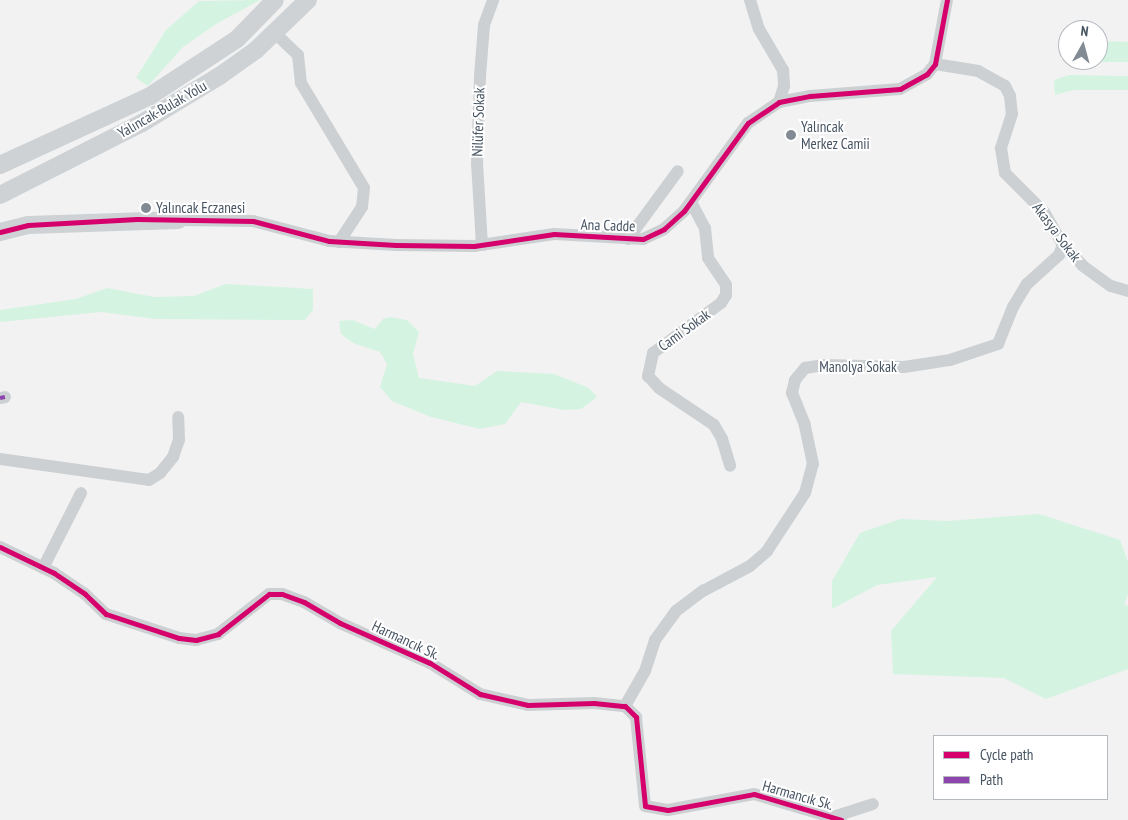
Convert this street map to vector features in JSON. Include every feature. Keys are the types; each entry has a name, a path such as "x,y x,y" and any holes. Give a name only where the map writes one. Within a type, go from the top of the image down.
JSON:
{"main road":[{"name":"Yalıncak-Bulak Yolu","path":"0,165 150,96 237,38 276,0"},
{"name":"Yalıncak-Bulak Yolu","path":"0,195 142,123 221,75 275,33 308,0"},
{"path":"0,232 28,225 178,220"}],"street":[{"name":"Nilüfer Sokak","path":"482,244 477,164 480,76 484,24 493,0"},
{"path":"750,0 759,29 783,70 784,86 779,102"},
{"path":"935,64 947,0"},
{"path":"275,33 298,55 301,83 364,188 360,212 339,242"},
{"name":"Ana Cadde","path":"178,220 253,221 339,242 482,244 554,234 643,239 664,229 691,202 748,123 779,102 810,96 900,89 913,84 935,64"},
{"name":"Akasya Sokak","path":"935,64 978,71 1005,86 1010,96 1012,114 1001,148 1001,164 1005,173 1044,212 1063,245 1083,266 1111,286 1128,291"},
{"path":"628,238 678,170"},
{"name":"Cami Sokak","path":"691,202 705,228 708,258 726,285 726,295 721,303 653,353 648,376 659,388 714,425 722,439 730,466"},
{"name":"Manolya Sokak","path":"625,706 645,671 655,640 676,611 703,591 750,566 767,551 806,493 813,464 806,425 792,393 795,380 805,368 824,365 904,367 950,360 998,344 1013,308 1027,284 1060,255 1063,245"},
{"path":"0,459 13,463 149,480 160,473 172,457 179,440 178,417"},
{"path":"43,568 81,493"},
{"name":"Harmancık Sk.","path":"0,547 43,568 85,594 106,614 178,638 196,640 218,634 269,594 282,594 304,602 340,624 430,663 480,694 528,705 594,703 625,706 636,716 645,806 670,815 754,794 836,819"},
{"path":"836,819 873,804"}],"green space":[{"path":"260,0 216,24 183,47 148,86 136,78 166,30 199,1"},
{"path":"1108,41 1128,42 1128,62 1108,62"},
{"path":"1069,75 1128,76 1128,90 1073,90 1055,95 1054,80"},
{"path":"226,284 313,289 313,310 305,320 156,319 101,312 0,322 0,310 76,299 107,288 154,297 194,296"},
{"path":"390,317 407,320 419,332 413,354 419,378 475,386 497,371 554,374 589,388 597,397 581,409 564,410 521,402 505,424 480,429 431,417 392,401 380,387 387,364 380,352 353,343 341,334 339,321 352,320 375,329 383,319"},
{"path":"1039,514 1120,540 1128,562 1128,595 1124,604 1128,606 1128,669 1046,699 1004,678 893,674 891,631 937,577 877,585 832,609 832,581 860,533 900,519 948,521"}],"marked path":[{"path":"0,398 5,397"}],"cycle path":[{"path":"0,232 28,225 137,219 253,221 329,241 396,245 474,246 554,234 643,239 664,229 684,211 748,123 779,102 810,96 900,89 927,74 935,64 947,0"},
{"path":"0,547 54,573 85,594 106,614 179,638 196,640 218,634 269,594 282,594 304,602 340,623 430,663 480,694 528,705 594,703 625,706 636,717 645,806 668,810 754,794 841,820"}],"place":[{"name":"Yalıncak Merkez Camii","path":"791,135"},
{"name":"Yalıncak Eczanesi","path":"146,208"}]}
